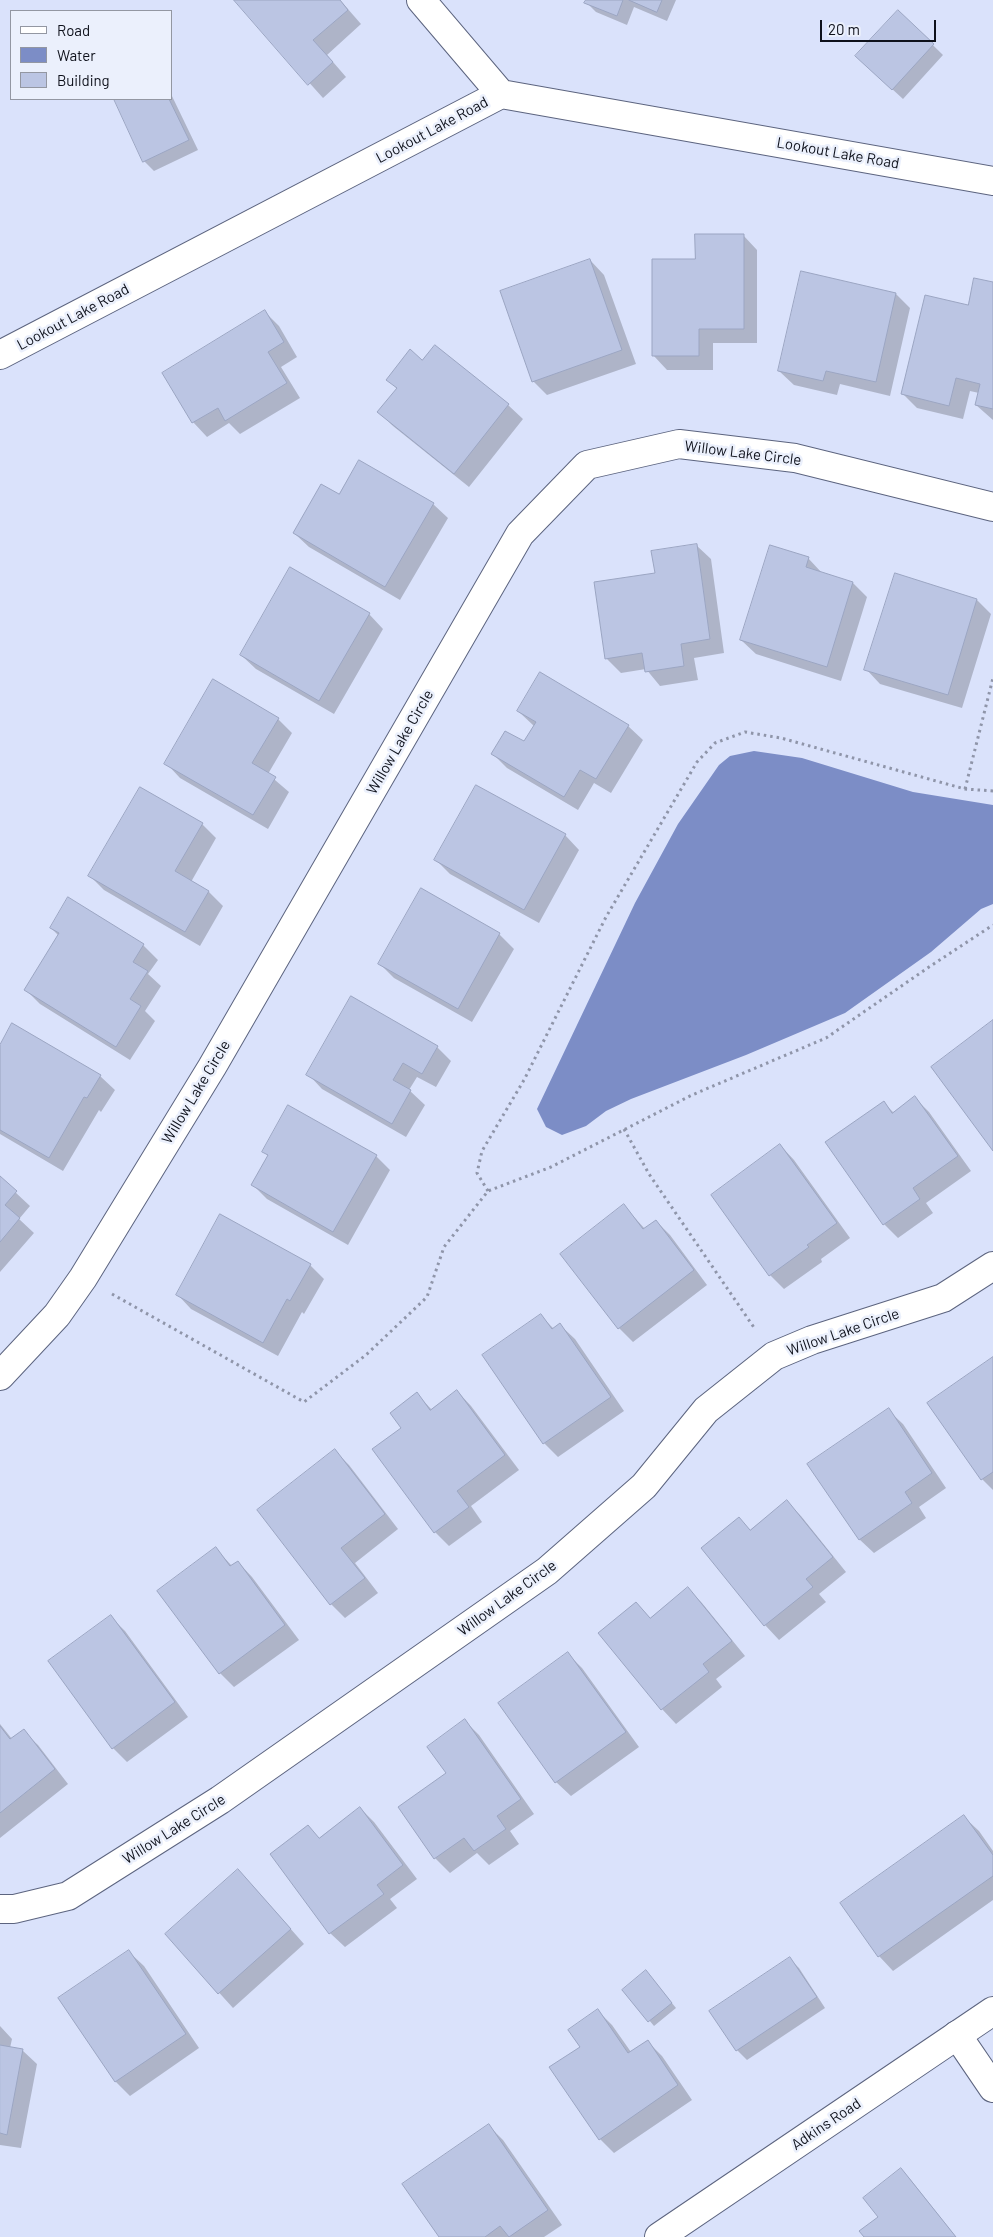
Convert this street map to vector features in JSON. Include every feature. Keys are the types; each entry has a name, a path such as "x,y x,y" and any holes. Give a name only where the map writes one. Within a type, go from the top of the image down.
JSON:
{"street":[{"path":"421,0 501,94"},
{"name":"Lookout Lake Road","path":"0,355 501,94 993,181"},
{"name":"Willow Lake Circle","path":"0,1376 57,1315 83,1278 221,1052 520,534 587,465 679,444 795,458 993,507"},
{"name":"Willow Lake Circle","path":"0,1909 14,1909 68,1896 220,1800 548,1571 644,1486 704,1412 774,1356 812,1340 943,1298 993,1266"},
{"name":"Adkins Road","path":"659,2237 993,2011"},
{"path":"957,2035 993,2088"}],"path":[{"path":"965,790 993,678"},
{"path":"488,1191 477,1173 482,1151 524,1080 611,909 696,762 715,743 744,732 781,738 965,790 993,791"},
{"path":"83,1278 304,1402 366,1355 427,1297 444,1247 488,1191 551,1167 692,1095 826,1038 929,966 993,925"},
{"path":"624,1129 649,1174 774,1356"}],"water":[{"path":"754,751 802,758 913,792 993,805 993,904 981,909 931,952 845,1013 746,1055 631,1099 606,1111 586,1126 562,1135 546,1127 537,1109 635,903 678,824 719,765 730,756"}],"building":[{"path":"234,0 340,0 348,10 313,40 333,62 308,85"},
{"path":"586,0 623,0 617,16 584,3"},
{"path":"629,0 662,0 657,12"},
{"path":"898,10 934,44 892,90 855,56"},
{"path":"114,100 169,100 189,140 143,162"},
{"path":"695,234 744,234 744,329 699,329 699,356 652,356 652,259 695,259"},
{"path":"590,259 622,350 532,382 500,291"},
{"path":"801,271 896,293 876,382 826,371 823,381 778,371"},
{"path":"974,278 993,282 993,409 975,405 980,384 956,378 949,406 901,394 925,295 968,305"},
{"path":"265,310 284,342 268,352 287,383 225,421 218,408 192,423 162,373"},
{"path":"435,345 509,404 454,474 377,412 397,388 386,380 410,349 422,360"},
{"path":"359,460 434,503 385,587 293,533 321,484 339,494"},
{"path":"697,544 710,639 681,644 684,666 645,672 642,653 605,659 594,582 655,573 651,551"},
{"path":"770,545 809,557 806,567 853,582 827,667 740,640"},
{"path":"290,567 370,613 319,701 240,655"},
{"path":"895,573 977,599 948,695 864,670"},
{"path":"540,672 629,725 596,779 580,770 564,797 491,754 505,731 524,741 536,722 517,711"},
{"path":"213,679 279,718 252,763 276,777 253,815 164,764"},
{"path":"476,785 566,834 524,910 434,860"},
{"path":"140,787 203,823 175,871 209,891 185,932 88,876"},
{"path":"421,888 500,933 458,1009 378,964"},
{"path":"68,897 144,944 133,962 148,971 130,999 141,1006 116,1047 24,990 59,933 50,928"},
{"path":"351,996 438,1046 422,1074 403,1063 393,1080 411,1090 392,1124 306,1075"},
{"path":"993,1020 993,1151 931,1067"},
{"path":"12,1023 101,1075 87,1098 84,1097 49,1158 0,1130 0,1045"},
{"path":"915,1096 958,1156 913,1188 920,1199 883,1225 825,1142 884,1101 892,1113"},
{"path":"288,1105 377,1155 333,1232 251,1185 268,1155 262,1152"},
{"path":"780,1144 837,1223 807,1245 809,1247 769,1276 711,1195"},
{"path":"0,1176 17,1191 5,1205 20,1218 0,1242"},
{"path":"624,1204 643,1229 656,1220 694,1270 618,1329 560,1254"},
{"path":"220,1214 311,1264 290,1301 287,1299 263,1343 176,1295"},
{"path":"541,1314 552,1329 560,1323 611,1397 543,1444 482,1355"},
{"path":"993,1357 993,1472 981,1480 927,1403"},
{"path":"457,1390 505,1455 457,1491 469,1507 434,1533 372,1449 401,1428 390,1413 417,1392 430,1410"},
{"path":"889,1408 932,1473 905,1492 912,1503 859,1540 807,1464"},
{"path":"335,1449 385,1514 341,1548 365,1578 330,1605 257,1510"},
{"path":"787,1500 833,1557 806,1579 813,1587 764,1626 701,1548 739,1517 750,1530"},
{"path":"216,1547 230,1566 238,1561 285,1625 219,1674 157,1591"},
{"path":"688,1587 732,1641 703,1664 709,1672 661,1710 598,1633 636,1602 650,1618"},
{"path":"111,1615 175,1702 112,1749 48,1661"},
{"path":"568,1652 626,1732 555,1783 498,1703"},
{"path":"465,1719 521,1799 497,1816 506,1829 474,1851 464,1838 434,1859 398,1807 446,1773 427,1747"},
{"path":"0,1726 10,1739 24,1729 55,1769 0,1813"},
{"path":"360,1807 403,1865 377,1885 384,1894 329,1934 270,1854 308,1825 319,1838"},
{"path":"964,1815 993,1855 993,1876 878,1957 840,1903"},
{"path":"238,1869 291,1929 218,1994 165,1934"},
{"path":"129,1950 186,2034 115,2082 58,1998"},
{"path":"790,1957 817,1997 736,2051 709,2011"},
{"path":"646,1970 672,2003 648,2022 622,1990"},
{"path":"598,2009 628,2053 648,2040 678,2085 599,2140 549,2067 580,2047 568,2030"},
{"path":"0,2045 23,2049 7,2135 0,2133"},
{"path":"489,2124 548,2210 509,2237 500,2226 485,2237 439,2237 402,2184"},
{"path":"901,2168 956,2237 864,2237 859,2231 878,2217 863,2198"}]}
